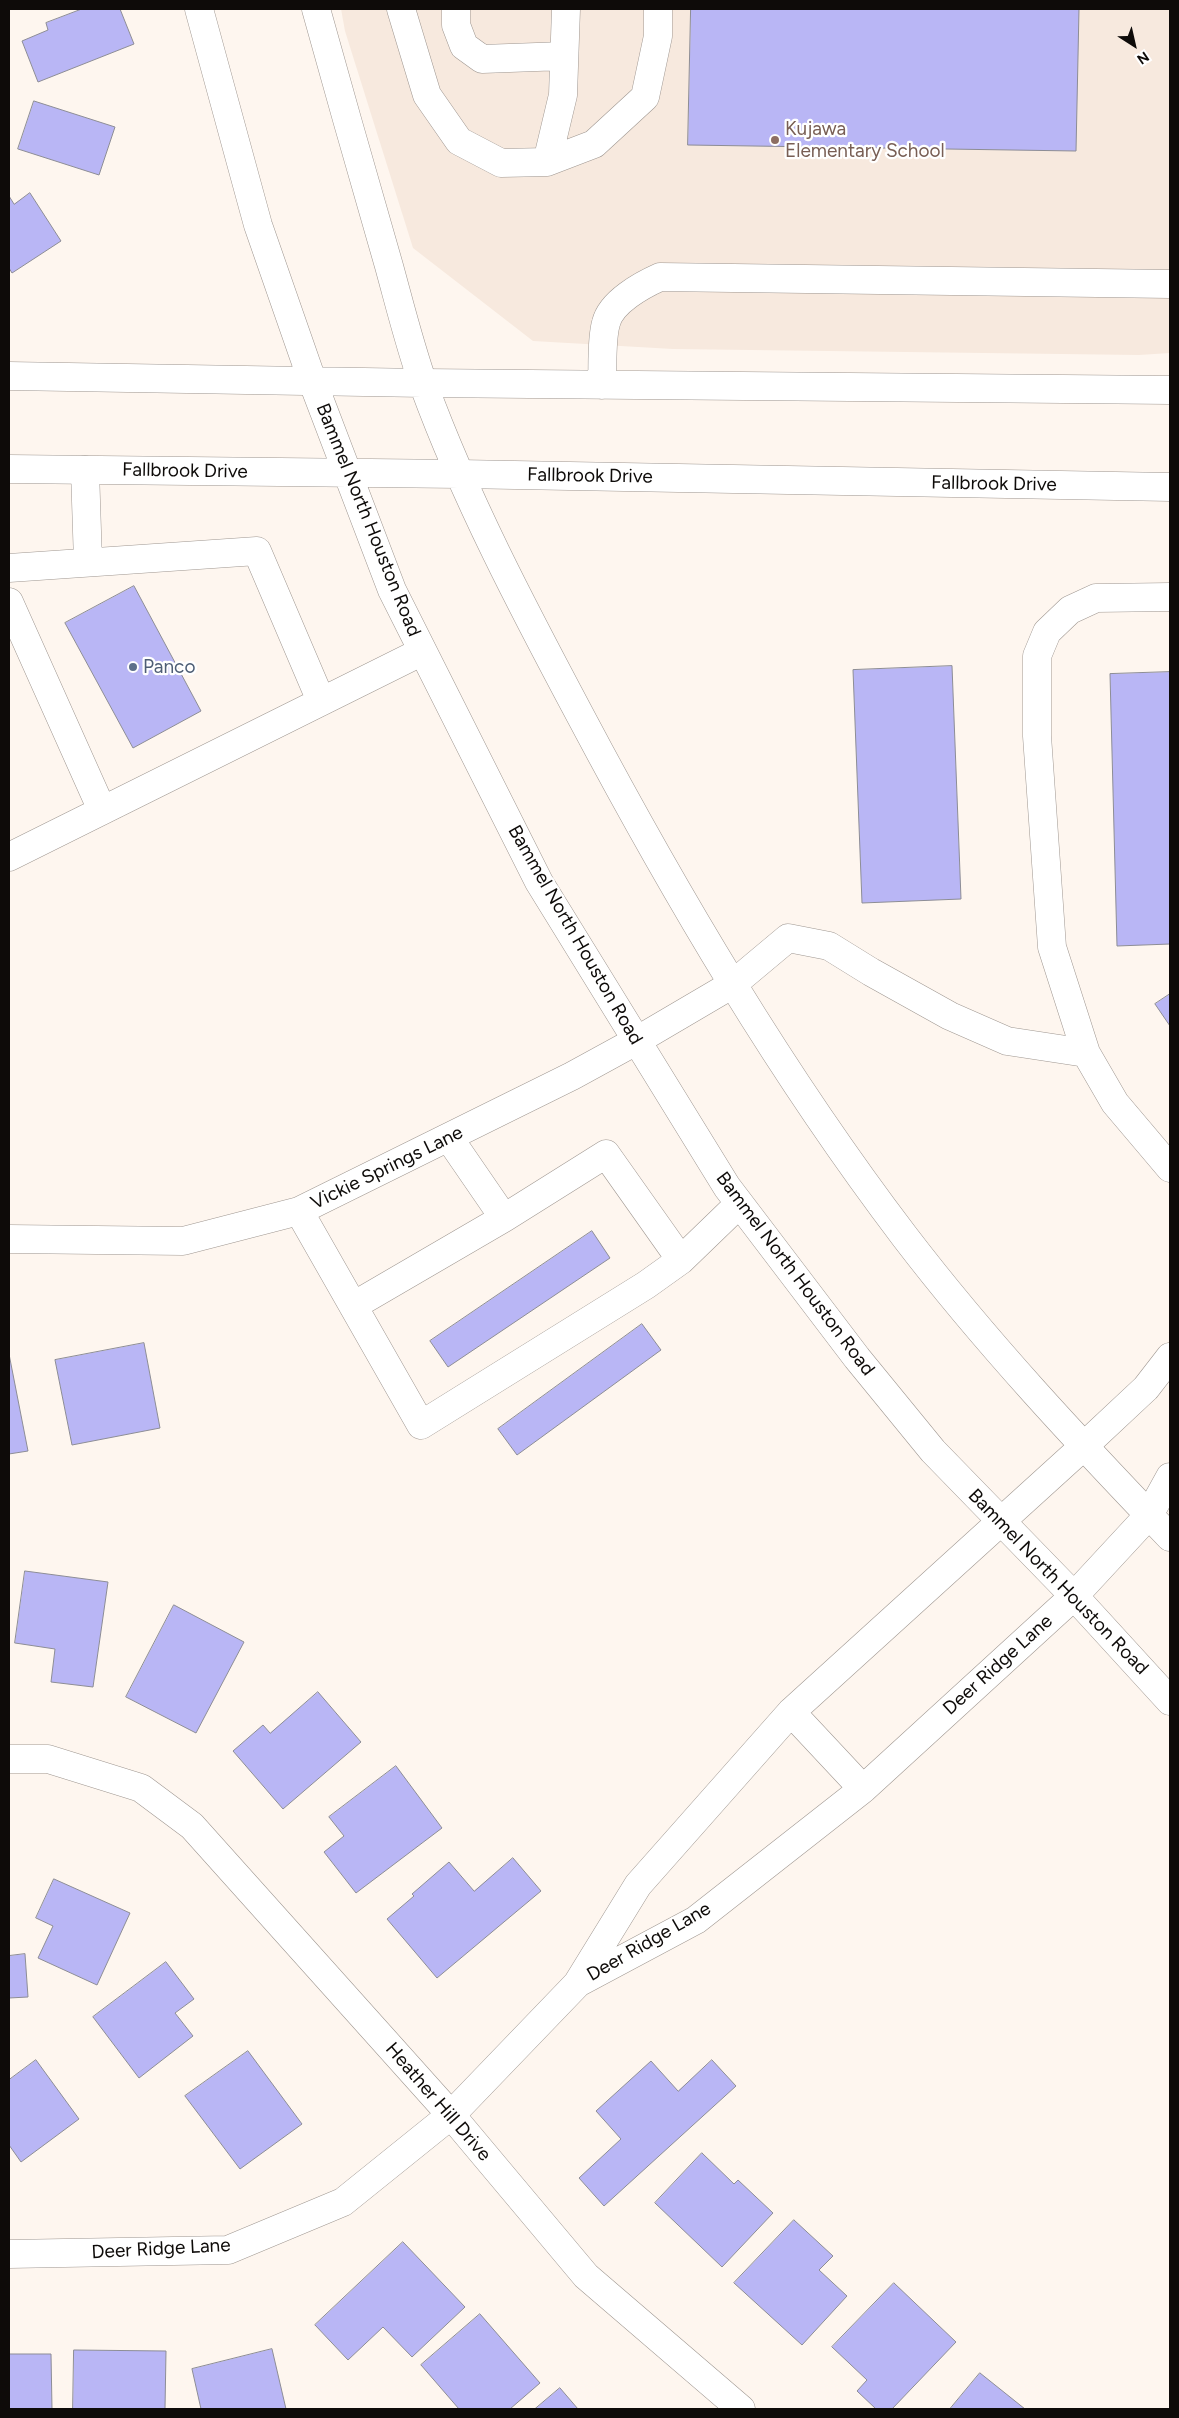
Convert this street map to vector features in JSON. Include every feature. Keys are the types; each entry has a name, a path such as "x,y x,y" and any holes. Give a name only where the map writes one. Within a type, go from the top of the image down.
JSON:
{"street":[{"name":"Bammel North Houston Road","path":"199,9 258,225 312,380 392,590 421,652 539,882 739,1204 857,1358 933,1451 1074,1596 1170,1701"},
{"path":"316,9 423,383 460,474 548,654 638,825 733,984 822,1123 906,1239 1020,1376 1170,1537"},
{"path":"401,9 427,95 459,141 501,163 547,162 594,144 646,97 658,36 658,9"},
{"path":"456,9 456,25 464,46 482,59 564,56"},
{"path":"547,162 563,95 566,9"},
{"path":"602,385 606,322 617,306 636,288 660,277 1170,284"},
{"path":"9,376 423,383 1170,390"},
{"name":"Fallbrook Drive","path":"9,469 460,474 1170,487"},
{"path":"85,470 88,562"},
{"path":"9,568 257,551 321,701"},
{"path":"1170,597 1096,598 1070,610 1048,632 1038,656 1037,736 1052,946 1086,1053 1115,1103 1170,1168"},
{"path":"9,602 102,810"},
{"path":"9,857 421,652"},
{"name":"Vickie Springs Lane","path":"9,1239 184,1241 300,1211 572,1076 636,1041 733,984 788,938 829,946 942,1012 1007,1041 1086,1053"},
{"path":"448,1138 504,1218"},
{"path":"353,1306 504,1218 606,1154 681,1260"},
{"path":"300,1211 421,1425 646,1285 681,1260 739,1204"},
{"name":"Deer Ridge Lane","path":"9,2254 228,2250 344,2202 451,2115 577,1984 638,1885 791,1712 1146,1388 1170,1357"},
{"name":"Deer Ridge Lane","path":"577,1984 696,1920 863,1789 1074,1596 1149,1515 1170,1477"},
{"path":"791,1712 863,1789"},
{"name":"Heather Hill Drive","path":"9,1759 48,1759 141,1788 192,1826 451,2115 586,2276 741,2409"}],"shaded area":[{"name":"Kujawa Elementary School","path":"341,9 1170,9 1170,353 1139,355 673,349 533,341 413,248 345,31"}],"building":[{"path":"82,9 120,9 134,44 38,82 22,41 48,30 46,23"},
{"path":"691,9 1079,9 1076,151 688,145"},
{"path":"34,101 115,127 99,175 18,149"},
{"path":"30,193 61,241 12,273 9,268 9,196 14,204"},
{"name":"Panco","path":"134,586 201,711 133,748 65,623"},
{"path":"952,666 961,899 862,903 853,670"},
{"path":"1170,672 1170,944 1117,946 1110,674"},
{"path":"1170,994 1170,1026 1155,1004"},
{"path":"592,1231 610,1258 448,1367 430,1341"},
{"path":"642,1324 661,1350 517,1455 498,1429"},
{"path":"144,1343 160,1428 72,1445 55,1360"},
{"path":"9,1354 28,1451 9,1454"},
{"path":"25,1571 108,1582 93,1687 51,1682 55,1649 15,1643"},
{"path":"174,1605 244,1642 196,1733 126,1697"},
{"path":"318,1692 361,1742 283,1809 233,1751 263,1725 270,1733"},
{"path":"396,1766 442,1828 356,1893 324,1852 344,1836 329,1817"},
{"path":"513,1858 541,1891 437,1978 387,1919 449,1862 474,1891"},
{"path":"54,1879 130,1913 97,1985 38,1958 53,1926 36,1918"},
{"path":"25,1954 28,1997 9,1998 9,1956"},
{"path":"166,1962 194,1999 175,2013 193,2036 139,2078 93,2017"},
{"path":"248,2051 302,2124 240,2169 185,2096"},
{"path":"36,2060 79,2119 21,2162 9,2145 9,2080"},
{"path":"712,2060 736,2086 604,2206 579,2178 621,2139 596,2111 651,2061 678,2091"},
{"path":"702,2153 734,2184 738,2180 773,2213 722,2267 655,2203"},
{"path":"794,2220 833,2256 819,2270 847,2296 802,2345 734,2283"},
{"path":"403,2242 465,2307 412,2357 383,2327 348,2360 315,2325"},
{"path":"894,2283 956,2342 892,2409 876,2409 857,2391 867,2380 832,2347"},
{"path":"480,2314 540,2383 510,2409 459,2409 421,2365"},
{"path":"272,2349 286,2409 201,2409 192,2369"},
{"path":"74,2350 166,2351 165,2409 73,2409"},
{"path":"9,2354 51,2354 52,2409 9,2409"},
{"path":"980,2373 1025,2409 950,2409"},
{"path":"560,2388 578,2409 535,2409"}],"place":[{"name":"Kujawa Elementary School","path":"775,140"},
{"name":"Panco","path":"133,667"}]}
